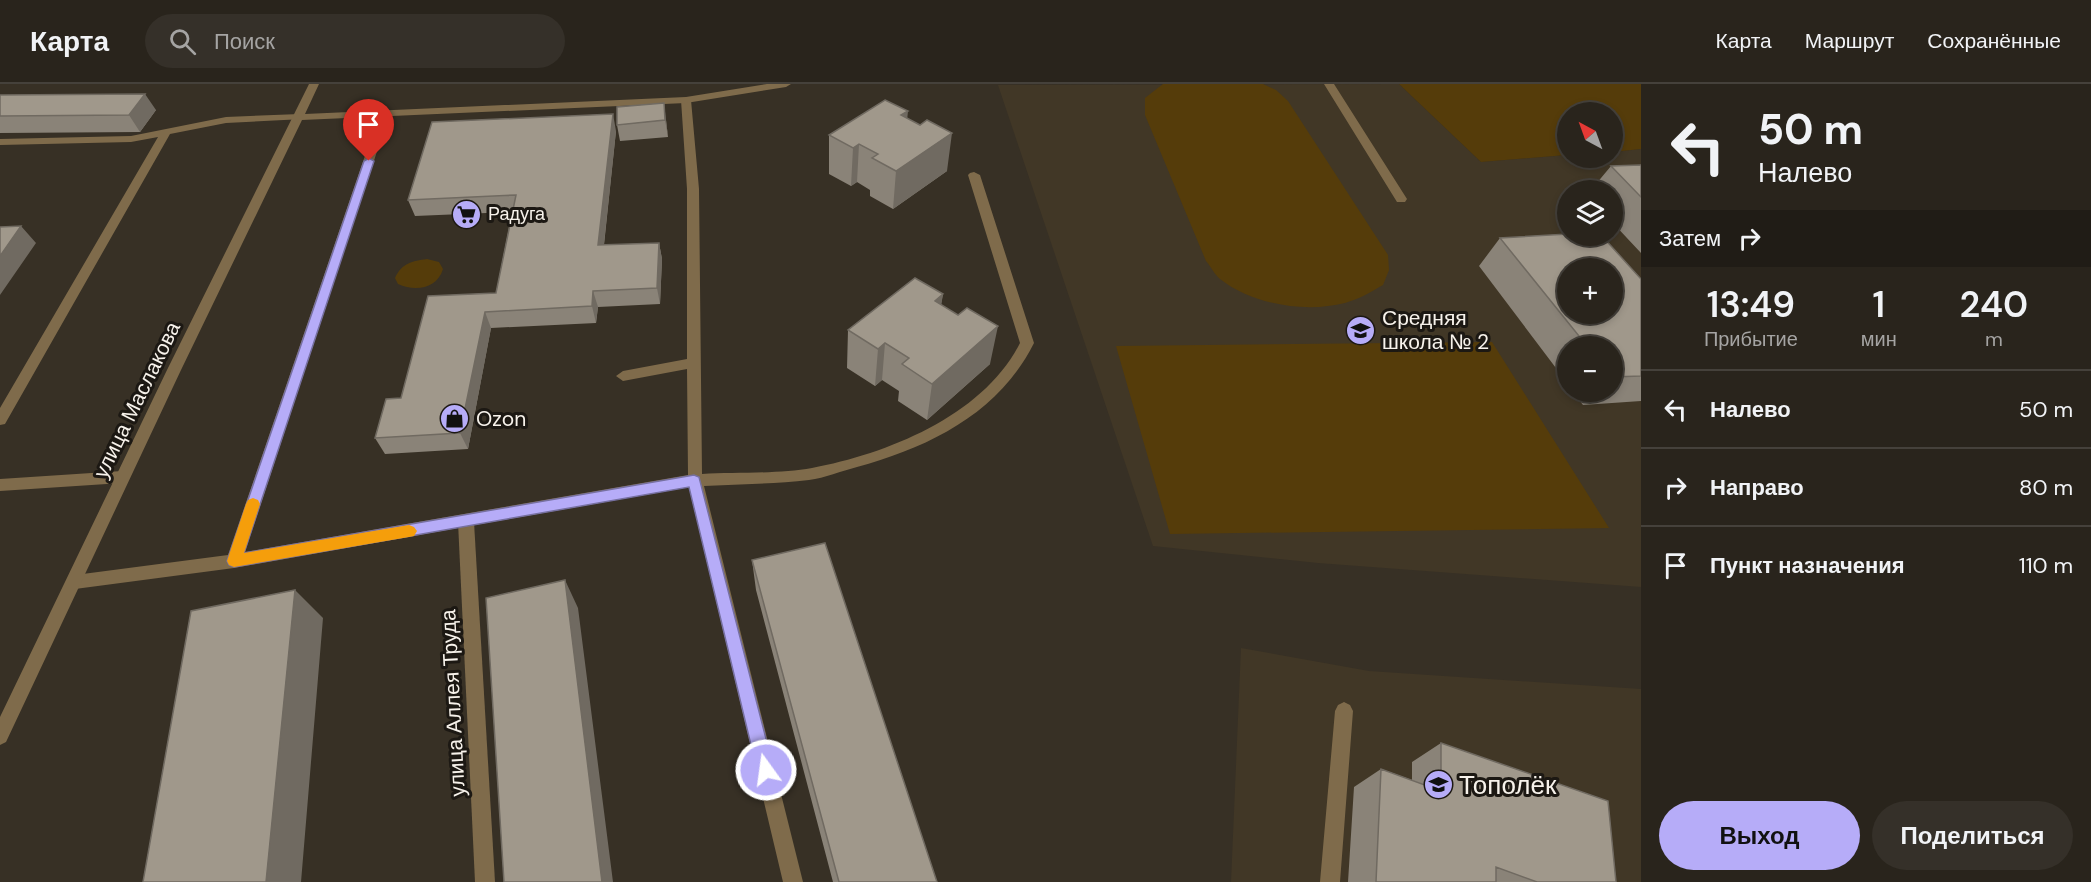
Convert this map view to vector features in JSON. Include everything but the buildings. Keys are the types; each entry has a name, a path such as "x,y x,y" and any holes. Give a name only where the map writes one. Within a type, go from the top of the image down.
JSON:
{"street":[{"name":"улица Маслакова","path":"0,736 75,582 122,477 300,117 314,84"},
{"path":"0,142 131,139 226,120 686,100 786,84"},
{"path":"1329,84 1401,199"},
{"path":"686,100 693,189 694,480 793,882"},
{"path":"234,561 385,112"},
{"path":"0,420 167,131"},
{"path":"75,582 234,561 466,522 694,480 811,474 894,451 966,414 992,392 1016,366 1027,343 974,175"},
{"path":"623,376 694,363"},
{"path":"0,485 122,477"},
{"name":"улица Аллея Труда","path":"466,522 485,882"},
{"path":"1330,882 1344,711"}],"shaded area":[{"path":"1163,84 1263,84 1276,90 1288,101 1388,255 1389,270 1383,285 1345,303 1297,307 1264,301 1233,288 1220,279 1206,261 1145,115 1145,98"},
{"name":"Средняя школа № 2","path":"1399,84 1481,162 1557,156 1557,168 1623,168 1623,151 1641,149 1641,587 1318,563 1153,546 998,85"},
{"path":"1399,84 1641,84 1641,149 1623,151 1623,102 1557,102 1557,156 1481,162"},
{"path":"427,259 439,262 443,269 436,281 431,285 418,288 398,284 395,278 404,266"},
{"path":"1492,342 1609,528 1170,534 1116,346"},
{"name":"Тополёк","path":"1241,648 1369,671 1641,689 1641,882 1231,882"}],"slow traffic":[{"path":"253,504 234,561 409,531"}],"place":[{"name":"Радуга","path":"467,214"},
{"name":"Средняя школа № 2","path":"1361,330"},
{"name":"Ozon","path":"455,419"},
{"name":"Тополёк","path":"1438,785"}],"route":[{"path":"369,161 234,561 466,522 694,480 766,770"}]}
